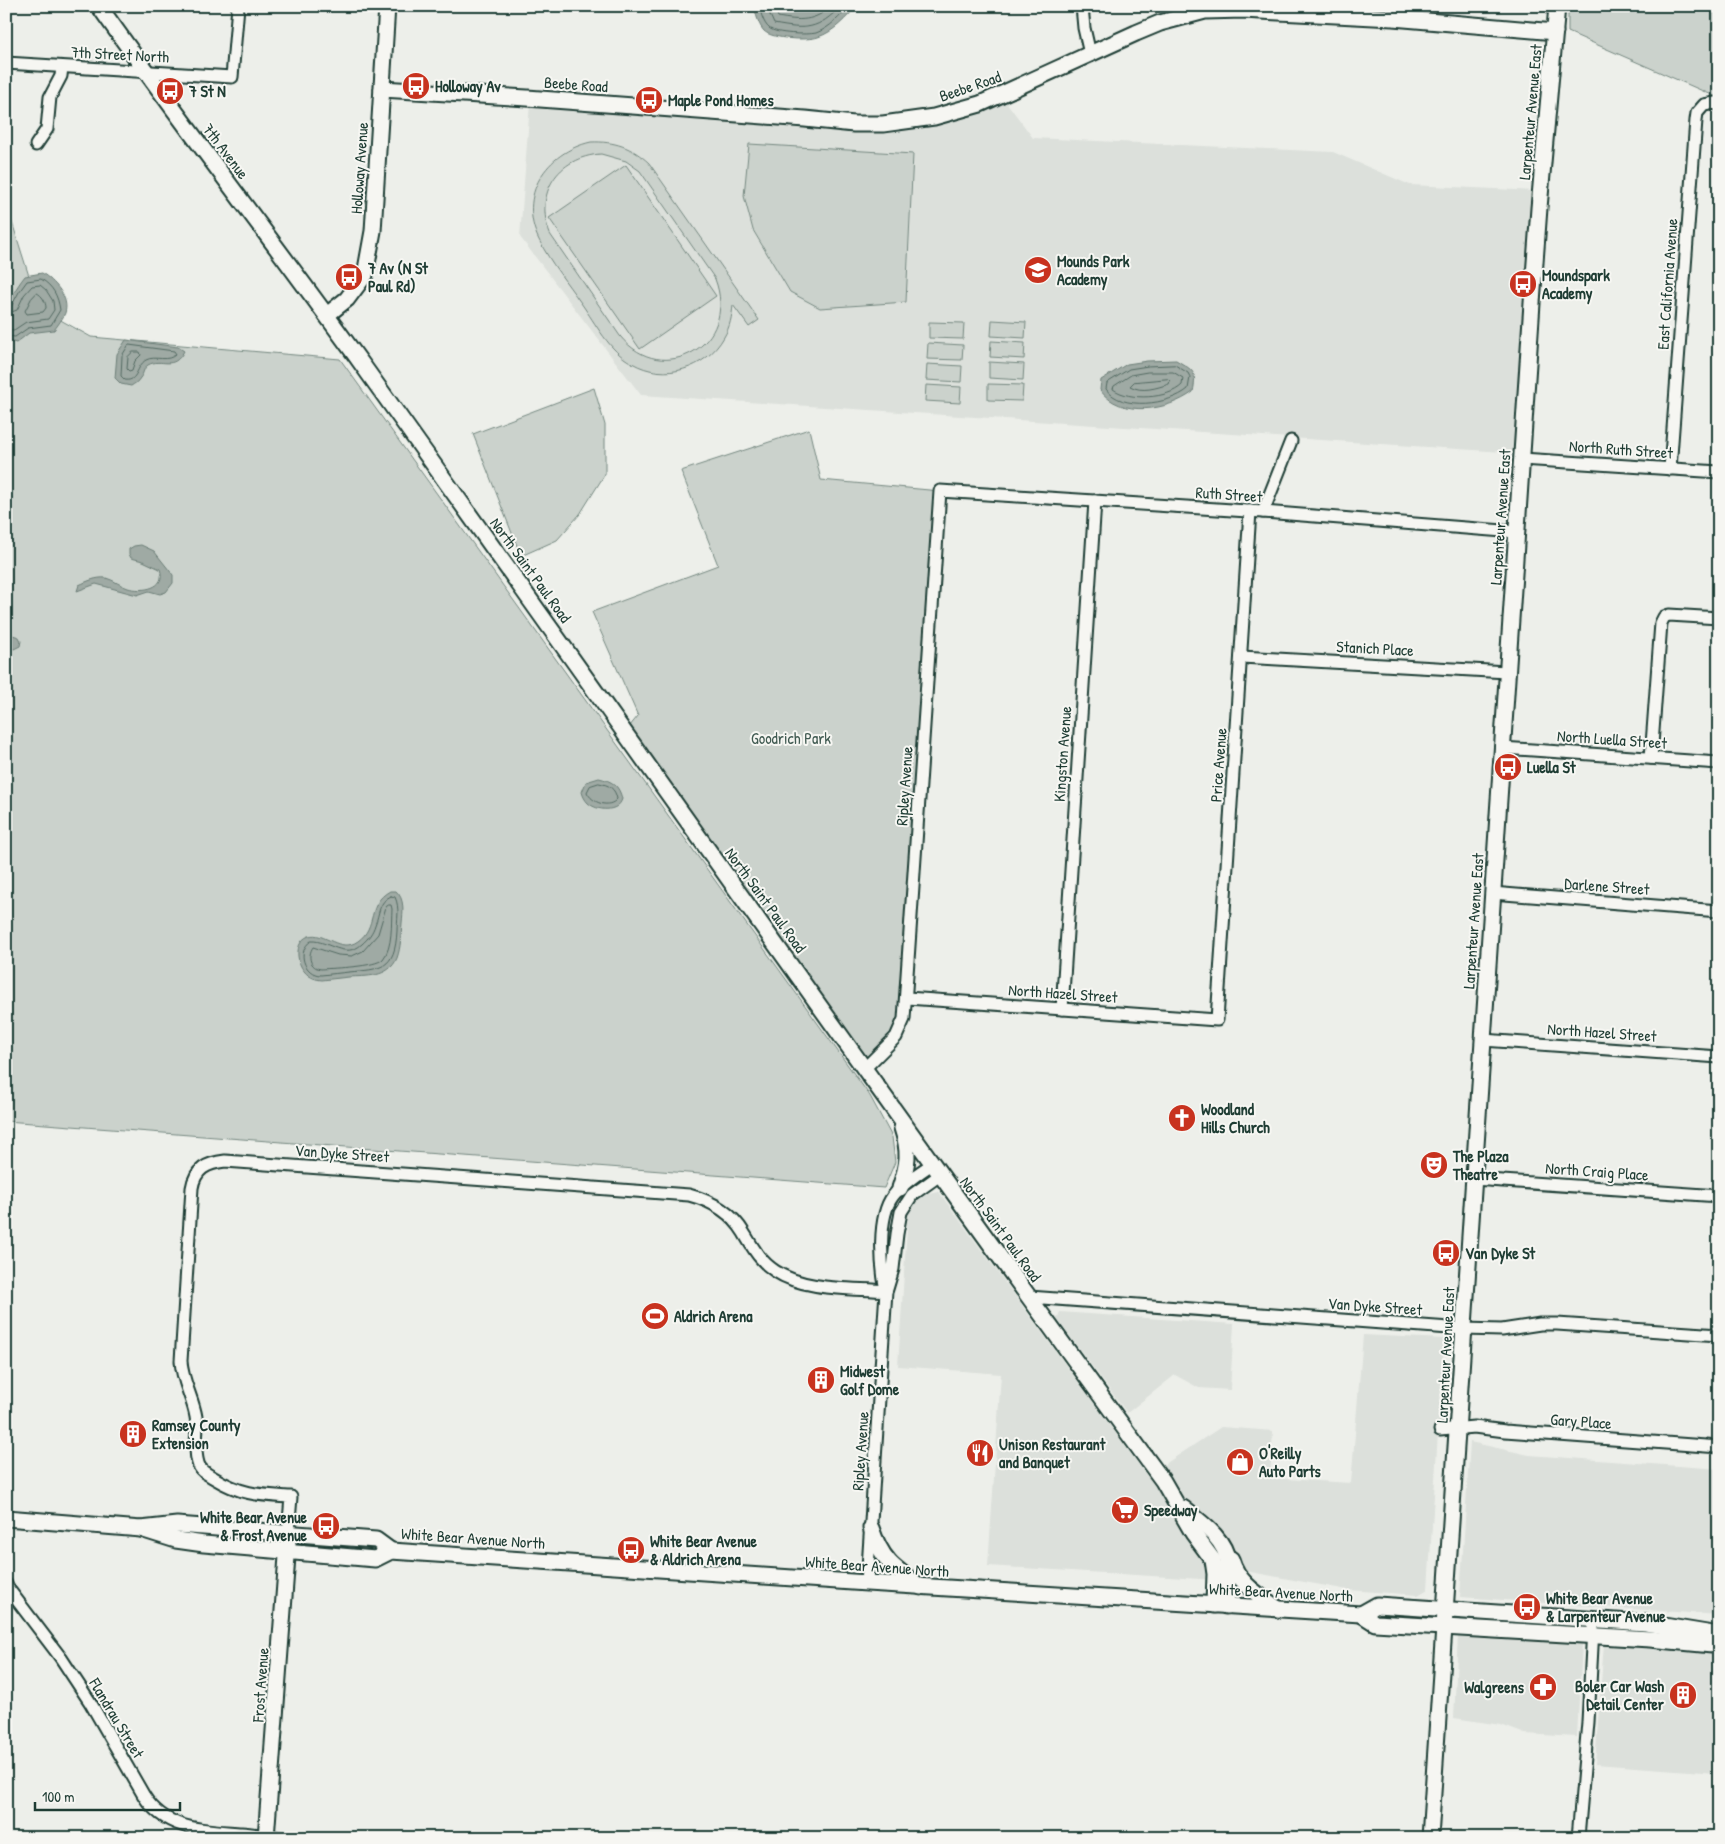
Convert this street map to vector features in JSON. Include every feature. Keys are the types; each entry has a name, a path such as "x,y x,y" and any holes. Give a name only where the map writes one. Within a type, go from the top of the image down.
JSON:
{"street":[{"name":"7th Avenue","path":"99,6 327,315"},
{"name":"7th Street North","path":"6,63 232,76 238,6"},
{"name":"Holloway Avenue","path":"327,315 347,299 365,275 372,231 387,6"},
{"path":"1082,6 1084,28 1090,54"},
{"name":"Larpenteur Avenue East","path":"1430,1838 1516,532 1538,218 1557,6"},
{"name":"Beebe Road","path":"382,89 527,98 854,124 883,124 934,117 980,104 1160,23 1205,8 1393,18 1555,32"},
{"path":"36,145 47,129 50,97 61,76 62,67"},
{"name":"East California Avenue","path":"1670,469 1696,120 1700,108 1704,105 1715,103 1719,105"},
{"name":"North Saint Paul Road","path":"327,315 936,1169 1163,1481 1193,1533 1210,1553 1214,1563 1220,1606"},
{"path":"1263,512 1291,441"},
{"name":"North Ruth Street","path":"1522,459 1719,472"},
{"name":"Ripley Avenue","path":"865,1068 896,1037 904,1019 907,998 940,491"},
{"name":"Ruth Street","path":"940,491 1250,511 1516,532"},
{"name":"Kingston Avenue","path":"1062,1009 1095,501"},
{"name":"Price Avenue","path":"1217,1020 1250,511"},
{"path":"1651,758 1660,629 1664,617 1676,615 1719,618"},
{"name":"Stanich Place","path":"1241,657 1507,672"},
{"name":"North Luella Street","path":"1502,748 1719,763"},
{"name":"Darlene Street","path":"1492,893 1719,911"},
{"name":"North Hazel Street","path":"907,998 1217,1020"},
{"name":"North Hazel Street","path":"1482,1040 1719,1057"},
{"path":"899,1117 908,1144 908,1165 900,1188"},
{"name":"Van Dyke Street","path":"288,1534 291,1497 252,1494 231,1488 203,1472 197,1462 195,1444 196,1418 180,1362 192,1188 197,1174 209,1163 225,1161 689,1195 703,1199 724,1211 740,1228 755,1253 764,1263 789,1279 814,1285 886,1291"},
{"name":"Ripley Avenue","path":"867,1583 886,1291 882,1268 884,1221 890,1200 900,1188 936,1169"},
{"name":"Ripley Avenue","path":"886,1291 894,1269 899,1219 904,1205 936,1169"},
{"name":"North Craig Place","path":"1473,1178 1719,1196"},
{"name":"Van Dyke Street","path":"1029,1298 1463,1329 1502,1330 1540,1324 1557,1324 1719,1335"},
{"name":"Gary Place","path":"1440,1430 1474,1426 1505,1432 1719,1447"},
{"name":"North Saint Paul Road","path":"1178,1504 1201,1523 1220,1544 1228,1561 1220,1606"},
{"name":"White Bear Avenue North","path":"6,1518 141,1529 177,1525 376,1540 391,1550 921,1587 1361,1614 1375,1624 1445,1626 1719,1644"},
{"path":"871,1528 878,1546 887,1560 921,1587"},
{"name":"White Bear Avenue North","path":"141,1529 176,1540 287,1552 375,1559 391,1550"},
{"name":"Frost Avenue","path":"266,1837 288,1534"},
{"path":"1220,1544 1228,1552 1241,1581 1278,1609"},
{"name":"Flandrau Street","path":"6,1584 56,1650 144,1796 154,1809 163,1817 185,1827 283,1838"},
{"name":"White Bear Avenue North","path":"1361,1614 1377,1605 1446,1609 1656,1624 1719,1635"},
{"path":"1578,1838 1588,1722 1593,1620"}],"shaded area":[{"name":"Mounds Park Academy","path":"1004,99 1033,138 1333,152 1410,185 1535,191 1519,453 641,395 520,237 530,103 844,128"},
{"path":"939,1192 1147,1476 1221,1427 1273,1431 1270,1478 1351,1483 1363,1335 1444,1339 1428,1589 1418,1595 1348,1590 1245,1571 1233,1581 988,1566 1001,1374 898,1366 908,1212 921,1195"},
{"path":"1060,1312 1234,1324 1230,1390 1199,1388 1175,1375 1127,1413 1057,1319"},
{"path":"1470,1442 1529,1455 1719,1469 1719,1615 1460,1597"},
{"path":"1458,1634 1582,1642 1577,1737 1525,1734 1501,1725 1454,1718"},
{"path":"1604,1643 1719,1652 1719,1733 1716,1773 1595,1764"}],"green space":[{"path":"1568,6 1718,6 1719,101 1712,95 1568,32"},
{"path":"591,142 615,144 643,157 759,320 749,327 733,305 728,329 716,348 696,364 671,372 645,369 616,352 553,264 539,240 533,224 534,192 540,178 561,155 575,147","holes":["601,154 626,161 640,171 715,279 720,302 717,323 707,340 693,352 676,358 656,359 637,351 620,336 550,234 546,219 545,205 553,180 561,170 572,162"]},
{"path":"749,144 913,154 906,302 820,308 790,292 753,230 744,196"},
{"path":"626,165 716,296 640,349 549,218"},
{"path":"6,203 39,308 91,337 340,359 870,1096 892,1137 895,1162 884,1188 6,1121"},
{"path":"992,320 1026,322 1025,338 991,336"},
{"path":"929,322 964,323 963,339 929,338"},
{"path":"991,341 1025,343 1024,359 990,357"},
{"path":"928,343 963,345 962,360 927,359"},
{"path":"989,362 1024,364 1023,380 989,378"},
{"path":"927,364 962,366 961,382 926,380"},
{"path":"988,384 1023,385 1022,401 988,400"},
{"path":"926,385 961,387 960,403 925,401"},
{"path":"594,388 605,425 605,474 580,514 557,540 521,556 473,434"},
{"name":"Goodrich Park","path":"809,429 821,480 940,491 907,998 896,1037 865,1068 625,732 638,716 592,612 718,565 681,471"}],"water":[{"path":"755,6 857,6 839,24 824,35 798,39 774,36 764,31 760,26"},
{"path":"42,273 56,285 63,295 66,307 63,317 54,330 29,333 16,343 6,340 7,314 14,292 25,276"},
{"path":"126,340 178,347 184,351 176,361 171,363 158,362 148,365 138,381 131,386 121,384 115,378 117,354"},
{"path":"1176,360 1193,372 1195,380 1193,392 1171,404 1145,409 1132,408 1119,405 1100,390 1101,380 1127,364"},
{"path":"141,545 154,551 173,575 173,583 166,592 160,594 149,591 137,595 96,584 77,591 79,585 99,578 106,578 125,587 140,590 157,585 161,576 160,569 131,558 129,554 129,549"},
{"path":"6,633 19,637 21,641 20,646 14,649 6,646"},
{"path":"599,778 611,782 619,790 622,799 620,804 612,809 592,806 585,799 582,792 586,782"},
{"path":"390,891 396,891 399,894 403,906 403,914 397,958 389,969 383,973 370,976 322,980 306,974 301,967 298,952 299,945 303,940 315,935 345,945 358,941 368,929 378,902"}],"place":[{"name":"Holloway Av","path":"416,86"},
{"name":"7 St N","path":"170,91"},
{"name":"Maple Pond Homes","path":"649,100"},
{"name":"Mounds Park Academy","path":"1038,270"},
{"name":"7 Av (N St Paul Rd)","path":"349,277"},
{"name":"Moundspark Academy","path":"1523,284"},
{"name":"Luella St","path":"1508,767"},
{"name":"Woodland Hills Church","path":"1182,1118"},
{"name":"The Plaza Theatre","path":"1434,1165"},
{"name":"Van Dyke St","path":"1446,1253"},
{"name":"Aldrich Arena","path":"655,1316"},
{"name":"Midwest Golf Dome","path":"821,1380"},
{"name":"Ramsey County Extension","path":"133,1434"},
{"name":"Unison Restaurant and Banquet","path":"980,1453"},
{"name":"O'Reilly Auto Parts","path":"1240,1462"},
{"name":"Speedway","path":"1125,1510"},
{"name":"White Bear Avenue & Frost Avenue","path":"326,1526"},
{"name":"White Bear Avenue & Aldrich Arena","path":"631,1550"},
{"name":"White Bear Avenue & Larpenteur Avenue","path":"1527,1607"},
{"name":"Walgreens","path":"1543,1687"},
{"name":"Boler Car Wash Detail Center","path":"1683,1695"}]}
